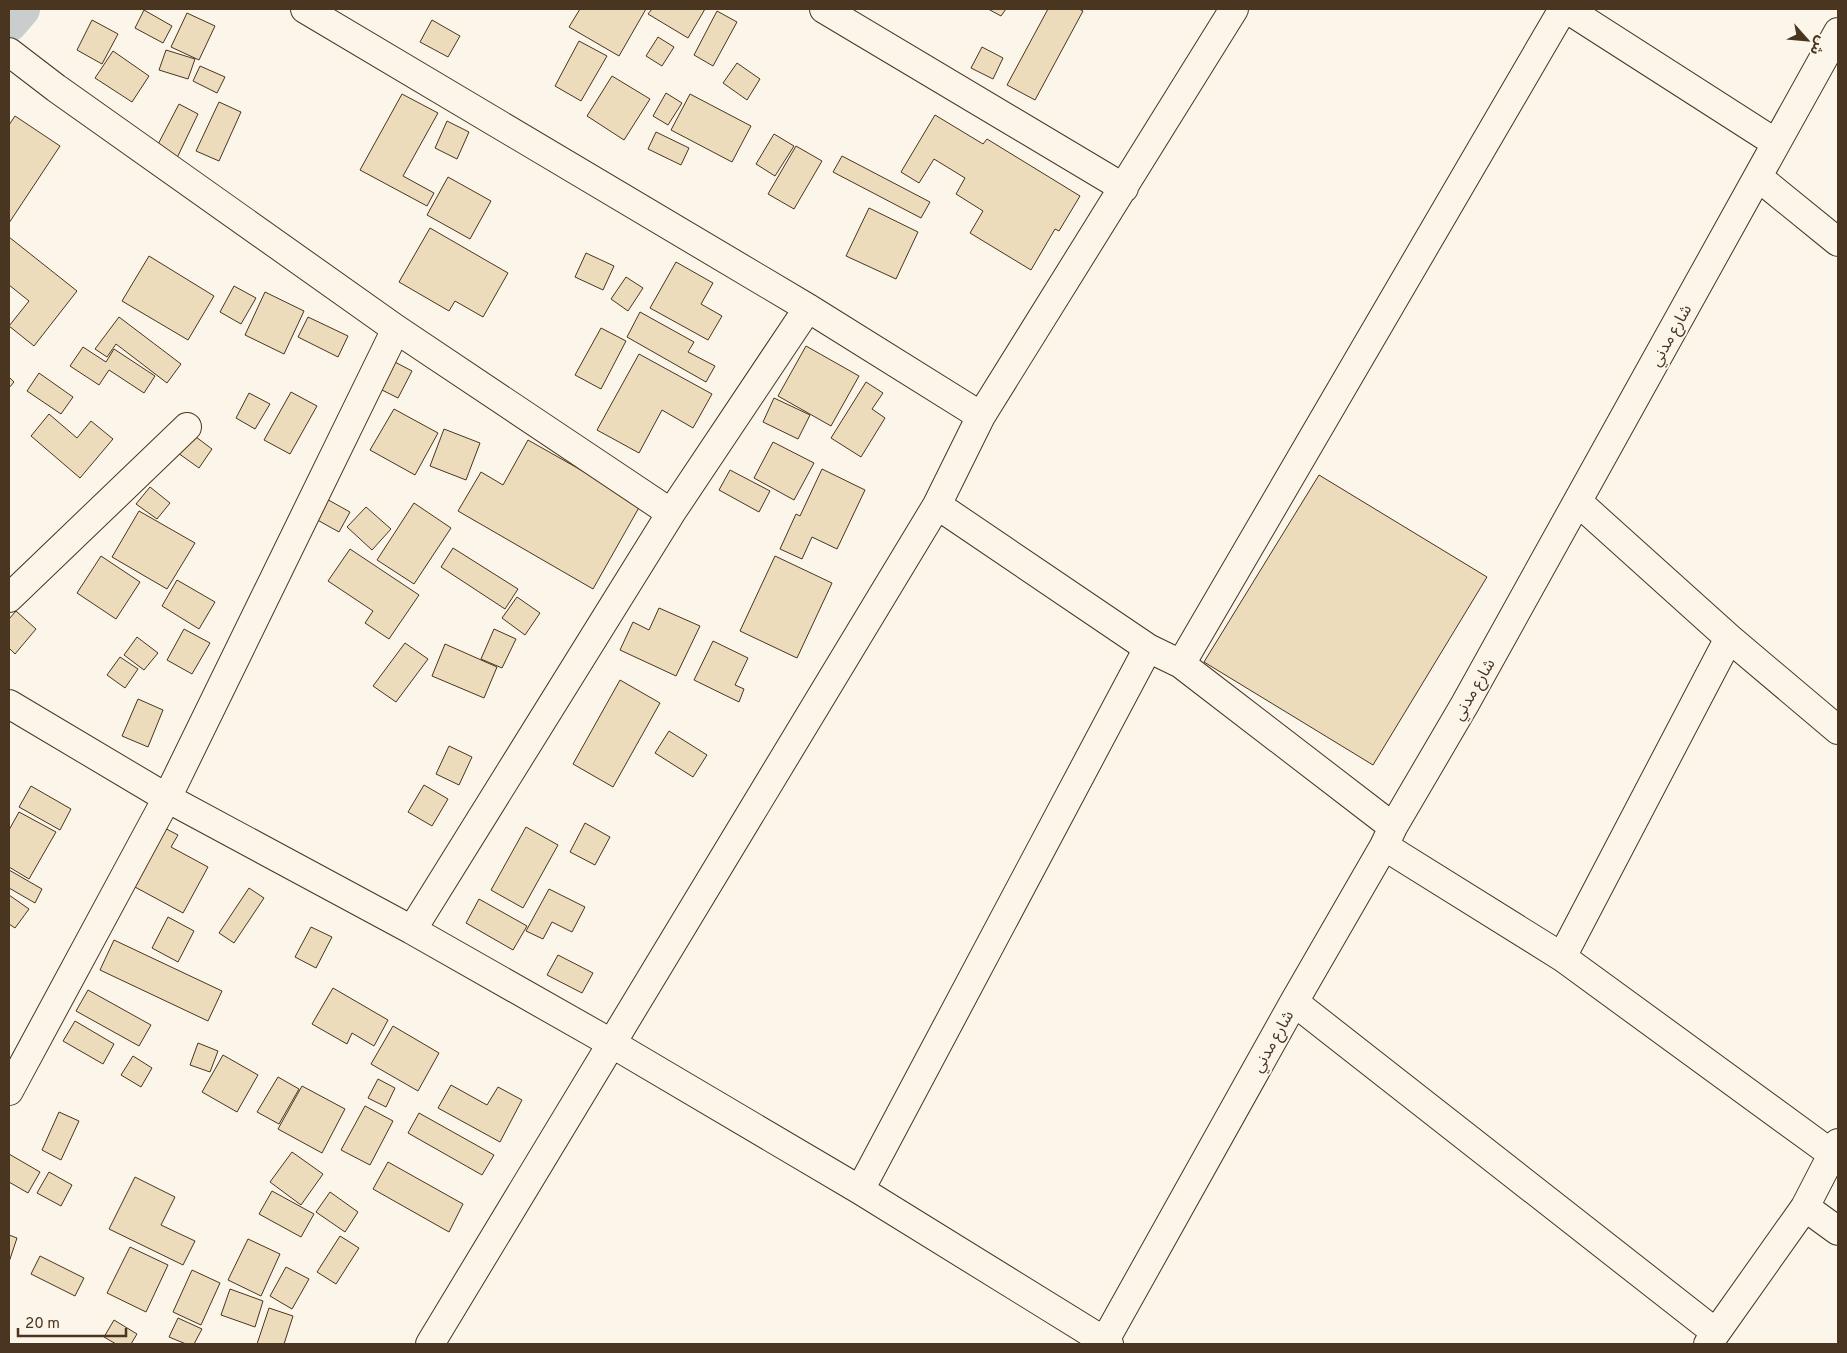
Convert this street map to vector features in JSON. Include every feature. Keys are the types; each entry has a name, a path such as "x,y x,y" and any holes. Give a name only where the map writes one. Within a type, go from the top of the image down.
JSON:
{"street":[{"path":"305,9 808,308 981,416"},
{"path":"824,9 1124,188"},
{"path":"430,1344 937,505 981,416 1234,9"},
{"path":"1182,664 1563,9"},
{"path":"1567,9 1776,143"},
{"name":"شارع مدني","path":"1106,1343 1294,1002 1465,704 1578,502 1838,32"},
{"path":"9,52 56,88 396,329 671,513"},
{"path":"1758,177 1838,242"},
{"path":"412,930 671,513 808,308"},
{"path":"9,1091 167,798 396,329"},
{"path":"9,598 187,427"},
{"path":"1578,502 1729,638 1838,730"},
{"path":"937,505 1148,648 1182,664 1388,836 1835,1149 1805,1207 1711,1338 1294,1002"},
{"path":"1562,957 1729,638"},
{"path":"860,1190 1148,648"},
{"path":"9,704 167,798 412,930 611,1043 860,1190 1106,1343"},
{"path":"1805,1207 1838,1232"}],"building":[{"path":"580,9 646,9 619,56 569,27"},
{"path":"652,9 705,9 688,38 648,14"},
{"path":"988,9 1006,9 1001,16"},
{"path":"1048,9 1079,9 1083,11 1035,100 1007,85"},
{"path":"144,10 172,26 163,43 135,28"},
{"path":"717,11 737,22 713,66 694,55"},
{"path":"187,13 215,26 199,60 171,47"},
{"path":"92,20 118,34 102,64 77,50"},
{"path":"432,20 460,36 448,57 420,42"},
{"path":"658,37 674,47 662,66 646,56"},
{"path":"579,41 607,56 581,101 555,86"},
{"path":"982,47 1003,58 993,79 971,68"},
{"path":"166,50 195,59 188,79 159,70"},
{"path":"113,51 149,76 132,102 95,78"},
{"path":"737,63 760,79 747,100 723,83"},
{"path":"200,66 225,77 217,93 193,81"},
{"path":"612,76 650,99 624,140 587,116"},
{"path":"666,93 682,103 668,125 653,116"},
{"path":"402,94 438,113 403,176 434,193 427,206 360,170"},
{"path":"690,94 751,126 732,162 671,130"},
{"path":"219,102 241,112 219,161 196,151"},
{"path":"179,104 198,114 175,162 154,152"},
{"path":"935,115 983,144 987,139 1080,196 1059,231 1055,229 1031,270 970,233 983,211 956,194 965,178 934,159 919,183 901,172"},
{"path":"15,116 60,146 9,223 9,125"},
{"path":"447,121 469,132 457,159 435,148"},
{"path":"656,132 689,148 681,165 648,149"},
{"path":"774,134 794,146 775,176 756,164"},
{"path":"796,146 822,161 794,209 768,194"},
{"path":"842,156 930,202 921,218 833,172"},
{"path":"448,177 491,201 470,239 427,215"},
{"path":"869,208 918,232 896,279 846,256"},
{"path":"430,228 508,273 483,317 455,301 449,311 399,282"},
{"path":"9,237 77,291 34,346 9,326 29,301 9,285"},
{"path":"586,253 614,266 603,290 575,277"},
{"path":"149,256 214,296 188,340 122,301"},
{"path":"676,262 713,283 701,304 722,316 708,340 650,308"},
{"path":"626,277 643,288 628,311 611,299"},
{"path":"234,286 256,298 241,324 220,312"},
{"path":"265,292 304,311 284,354 245,335"},
{"path":"640,312 694,342 688,352 715,366 706,382 627,337"},
{"path":"119,317 181,364 167,383 116,344 107,357 95,349"},
{"path":"308,317 348,336 338,357 298,337"},
{"path":"601,328 626,341 601,389 575,375"},
{"path":"806,346 859,376 831,426 778,396"},
{"path":"83,347 106,362 114,349 155,376 144,393 109,370 99,385 70,366"},
{"path":"639,354 712,394 693,428 662,410 639,453 597,430"},
{"path":"393,361 412,371 398,398 378,388"},
{"path":"39,373 73,397 61,414 27,391"},
{"path":"9,377 14,382 9,388"},
{"path":"866,382 883,393 872,409 885,418 861,457 831,438"},
{"path":"291,392 317,406 290,454 264,440"},
{"path":"249,393 270,404 255,429 236,418"},
{"path":"774,398 810,415 798,439 763,422"},
{"path":"394,409 438,433 415,475 370,450"},
{"path":"49,414 77,438 91,421 113,439 80,478 31,436"},
{"path":"444,429 480,443 466,480 430,466"},
{"path":"192,434 212,449 199,468 178,453"},
{"path":"528,440 641,504 593,589 458,511 481,472 503,485"},
{"path":"773,442 814,463 794,500 754,478"},
{"path":"822,469 865,490 837,549 812,537 802,559 780,549 796,514 800,516"},
{"path":"730,470 770,491 759,512 719,490"},
{"path":"1319,475 1487,577 1373,765 1204,662"},
{"path":"150,487 170,503 157,519 136,504"},
{"path":"323,497 350,512 339,532 312,517"},
{"path":"414,503 451,528 414,584 377,560"},
{"path":"366,507 391,529 372,550 347,527"},
{"path":"139,511 195,543 167,589 112,557"},
{"path":"453,548 518,589 505,609 441,567"},
{"path":"350,549 419,595 389,639 365,623 373,611 328,581"},
{"path":"101,556 140,582 116,619 77,593"},
{"path":"775,556 832,583 797,658 740,631"},
{"path":"177,580 215,602 199,629 162,606"},
{"path":"517,597 540,613 525,635 502,618"},
{"path":"659,608 700,626 676,676 620,650 633,622 649,630"},
{"path":"16,611 36,629 15,654 9,648 9,619"},
{"path":"184,629 210,643 192,674 167,660"},
{"path":"494,629 516,639 502,668 481,659"},
{"path":"137,637 158,653 144,670 124,655"},
{"path":"713,641 748,658 735,685 744,689 739,702 694,680"},
{"path":"405,643 428,659 396,702 373,686"},
{"path":"445,644 497,667 484,698 432,676"},
{"path":"120,657 138,669 125,688 107,675"},
{"path":"620,680 660,703 613,787 573,764"},
{"path":"138,699 163,710 148,747 122,736"},
{"path":"669,731 707,755 693,777 655,753"},
{"path":"449,746 472,757 459,785 436,774"},
{"path":"424,785 448,799 432,826 408,812"},
{"path":"31,786 71,809 60,830 19,807"},
{"path":"19,812 56,832 29,879 9,867 9,830"},
{"path":"151,821 178,835 171,847 208,867 183,913 135,887 149,860"},
{"path":"585,823 610,837 595,865 570,852"},
{"path":"526,827 558,845 523,908 491,890"},
{"path":"9,870 42,889 35,903 9,888"},
{"path":"249,888 264,898 234,943 219,933"},
{"path":"549,889 585,907 572,932 552,922 543,939 526,931"},
{"path":"9,895 29,909 15,928 9,924"},
{"path":"479,899 527,926 513,950 466,923"},
{"path":"168,917 194,931 178,962 152,948"},
{"path":"311,927 332,937 316,968 295,957"},
{"path":"114,940 222,991 208,1021 100,970"},
{"path":"558,955 593,973 582,993 547,975"},
{"path":"333,988 388,1020 374,1046 352,1033 347,1044 312,1024"},
{"path":"88,990 151,1025 139,1046 76,1011"},
{"path":"75,1021 114,1044 103,1064 63,1041"},
{"path":"393,1026 439,1053 418,1091 371,1064"},
{"path":"198,1043 218,1051 210,1072 190,1065"},
{"path":"223,1055 258,1075 237,1112 202,1092"},
{"path":"133,1056 152,1068 141,1087 121,1075"},
{"path":"278,1077 299,1089 279,1124 257,1112"},
{"path":"378,1079 395,1088 386,1107 368,1098"},
{"path":"451,1085 487,1105 498,1087 522,1100 500,1142 438,1108"},
{"path":"302,1086 345,1109 322,1153 278,1129"},
{"path":"365,1106 393,1121 370,1165 341,1150"},
{"path":"59,1112 79,1121 61,1160 42,1150"},
{"path":"419,1113 494,1155 482,1175 408,1133"},
{"path":"292,1152 323,1174 301,1205 270,1182"},
{"path":"9,1154 40,1172 28,1193 9,1182"},
{"path":"388,1162 463,1204 449,1232 373,1189"},
{"path":"49,1172 72,1185 61,1206 37,1193"},
{"path":"135,1177 175,1197 161,1225 195,1241 183,1265 109,1229"},
{"path":"272,1191 314,1214 301,1237 259,1214"},
{"path":"330,1192 358,1212 345,1232 316,1212"},
{"path":"9,1235 17,1238 9,1262"},
{"path":"340,1236 359,1248 336,1284 317,1272"},
{"path":"248,1239 280,1254 261,1296 228,1280"},
{"path":"130,1247 168,1265 146,1312 107,1293"},
{"path":"40,1256 84,1278 75,1296 31,1274"},
{"path":"286,1267 309,1279 292,1309 270,1296"},
{"path":"192,1270 220,1283 201,1325 173,1312"},
{"path":"230,1289 263,1301 255,1327 221,1315"},
{"path":"269,1308 293,1316 284,1344 257,1344"},
{"path":"178,1318 202,1329 194,1344 186,1344 169,1337"},
{"path":"114,1320 137,1334 131,1344 116,1344 104,1337"}],"waterway":[{"path":"9,23 21,9"}]}
